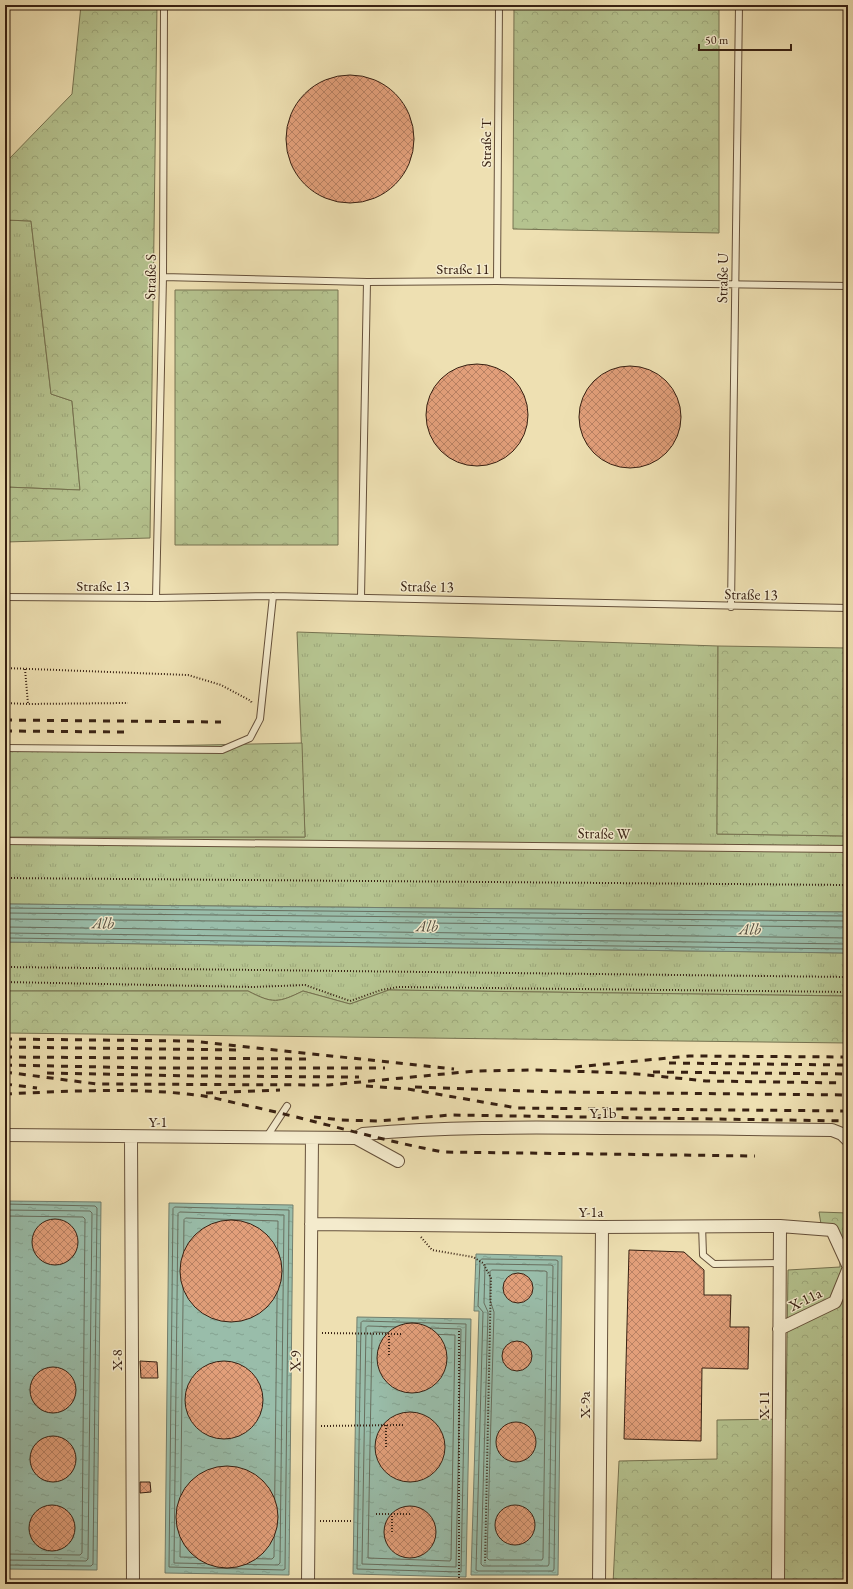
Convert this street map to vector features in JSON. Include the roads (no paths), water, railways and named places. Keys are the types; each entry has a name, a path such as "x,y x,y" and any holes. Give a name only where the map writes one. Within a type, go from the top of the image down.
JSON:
{"street":[{"name":"Y-1b","path":"356,1138 363,1134 417,1129 479,1127 832,1130 842,1134 848,1140"},
{"name":"Y-1","path":"5,1135 312,1138"},
{"name":"X-8","path":"131,1137 133,1584"},
{"name":"Y-1b","path":"312,1138 356,1138 398,1160"},
{"name":"X-9","path":"308,1584 312,1138"},
{"name":"Y-1a","path":"311,1224 602,1227 702,1225 780,1226 832,1230 848,1265"},
{"name":"X-11","path":"778,1584 780,1226"},
{"name":"X-9a","path":"599,1584 602,1227"},
{"name":"X-11a","path":"779,1329 835,1302 848,1270"}],"lane":[{"name":"Straße S","path":"156,598 163,277 164,5"},
{"name":"Straße T","path":"497,281 499,5"},
{"name":"Straße U","path":"731,607 734,286 739,5"},
{"name":"Straße 11","path":"163,277 367,282 497,281 734,286 848,286"},
{"path":"361,597 367,282"},
{"path":"5,748 222,750 250,738 260,719 273,596"},
{"name":"Straße 13","path":"5,597 361,597 731,607 848,608"},
{"name":"Straße W","path":"5,841 359,843 848,849"},
{"path":"266,1138 287,1106"},
{"path":"702,1225 703,1255 714,1264 779,1263"}],"water":[{"name":"Alb","path":"5,904 848,912 848,953 5,942"},
{"path":"5,1201 101,1202 97,1570 5,1569"},
{"path":"169,1203 293,1205 289,1575 165,1573"},
{"path":"476,1254 562,1256 558,1575 471,1575 479,1311 474,1311"},
{"path":"357,1317 471,1319 466,1577 353,1574"}],"railway":[{"path":"5,720 221,722"},
{"path":"5,731 125,732"},
{"path":"5,1039 191,1041 454,1069"},
{"path":"5,1047 239,1050"},
{"path":"575,1067 689,1056 848,1057"},
{"path":"5,1057 311,1059"},
{"path":"669,1063 848,1065"},
{"path":"5,1065 152,1068 385,1068"},
{"path":"5,1072 97,1084 329,1085 475,1071 535,1070 627,1073 706,1081 848,1083"},
{"path":"653,1072 848,1074"},
{"path":"47,1073 359,1077"},
{"path":"5,1084 37,1088"},
{"path":"366,1086 408,1089 517,1108 848,1111"},
{"path":"415,1087 558,1092 848,1095"},
{"path":"206,1093 280,1090"},
{"path":"5,1094 80,1091 155,1091 204,1096 278,1112 395,1142 443,1152 755,1156"},
{"path":"314,1117 341,1120 378,1121 451,1115 848,1121"}]}
